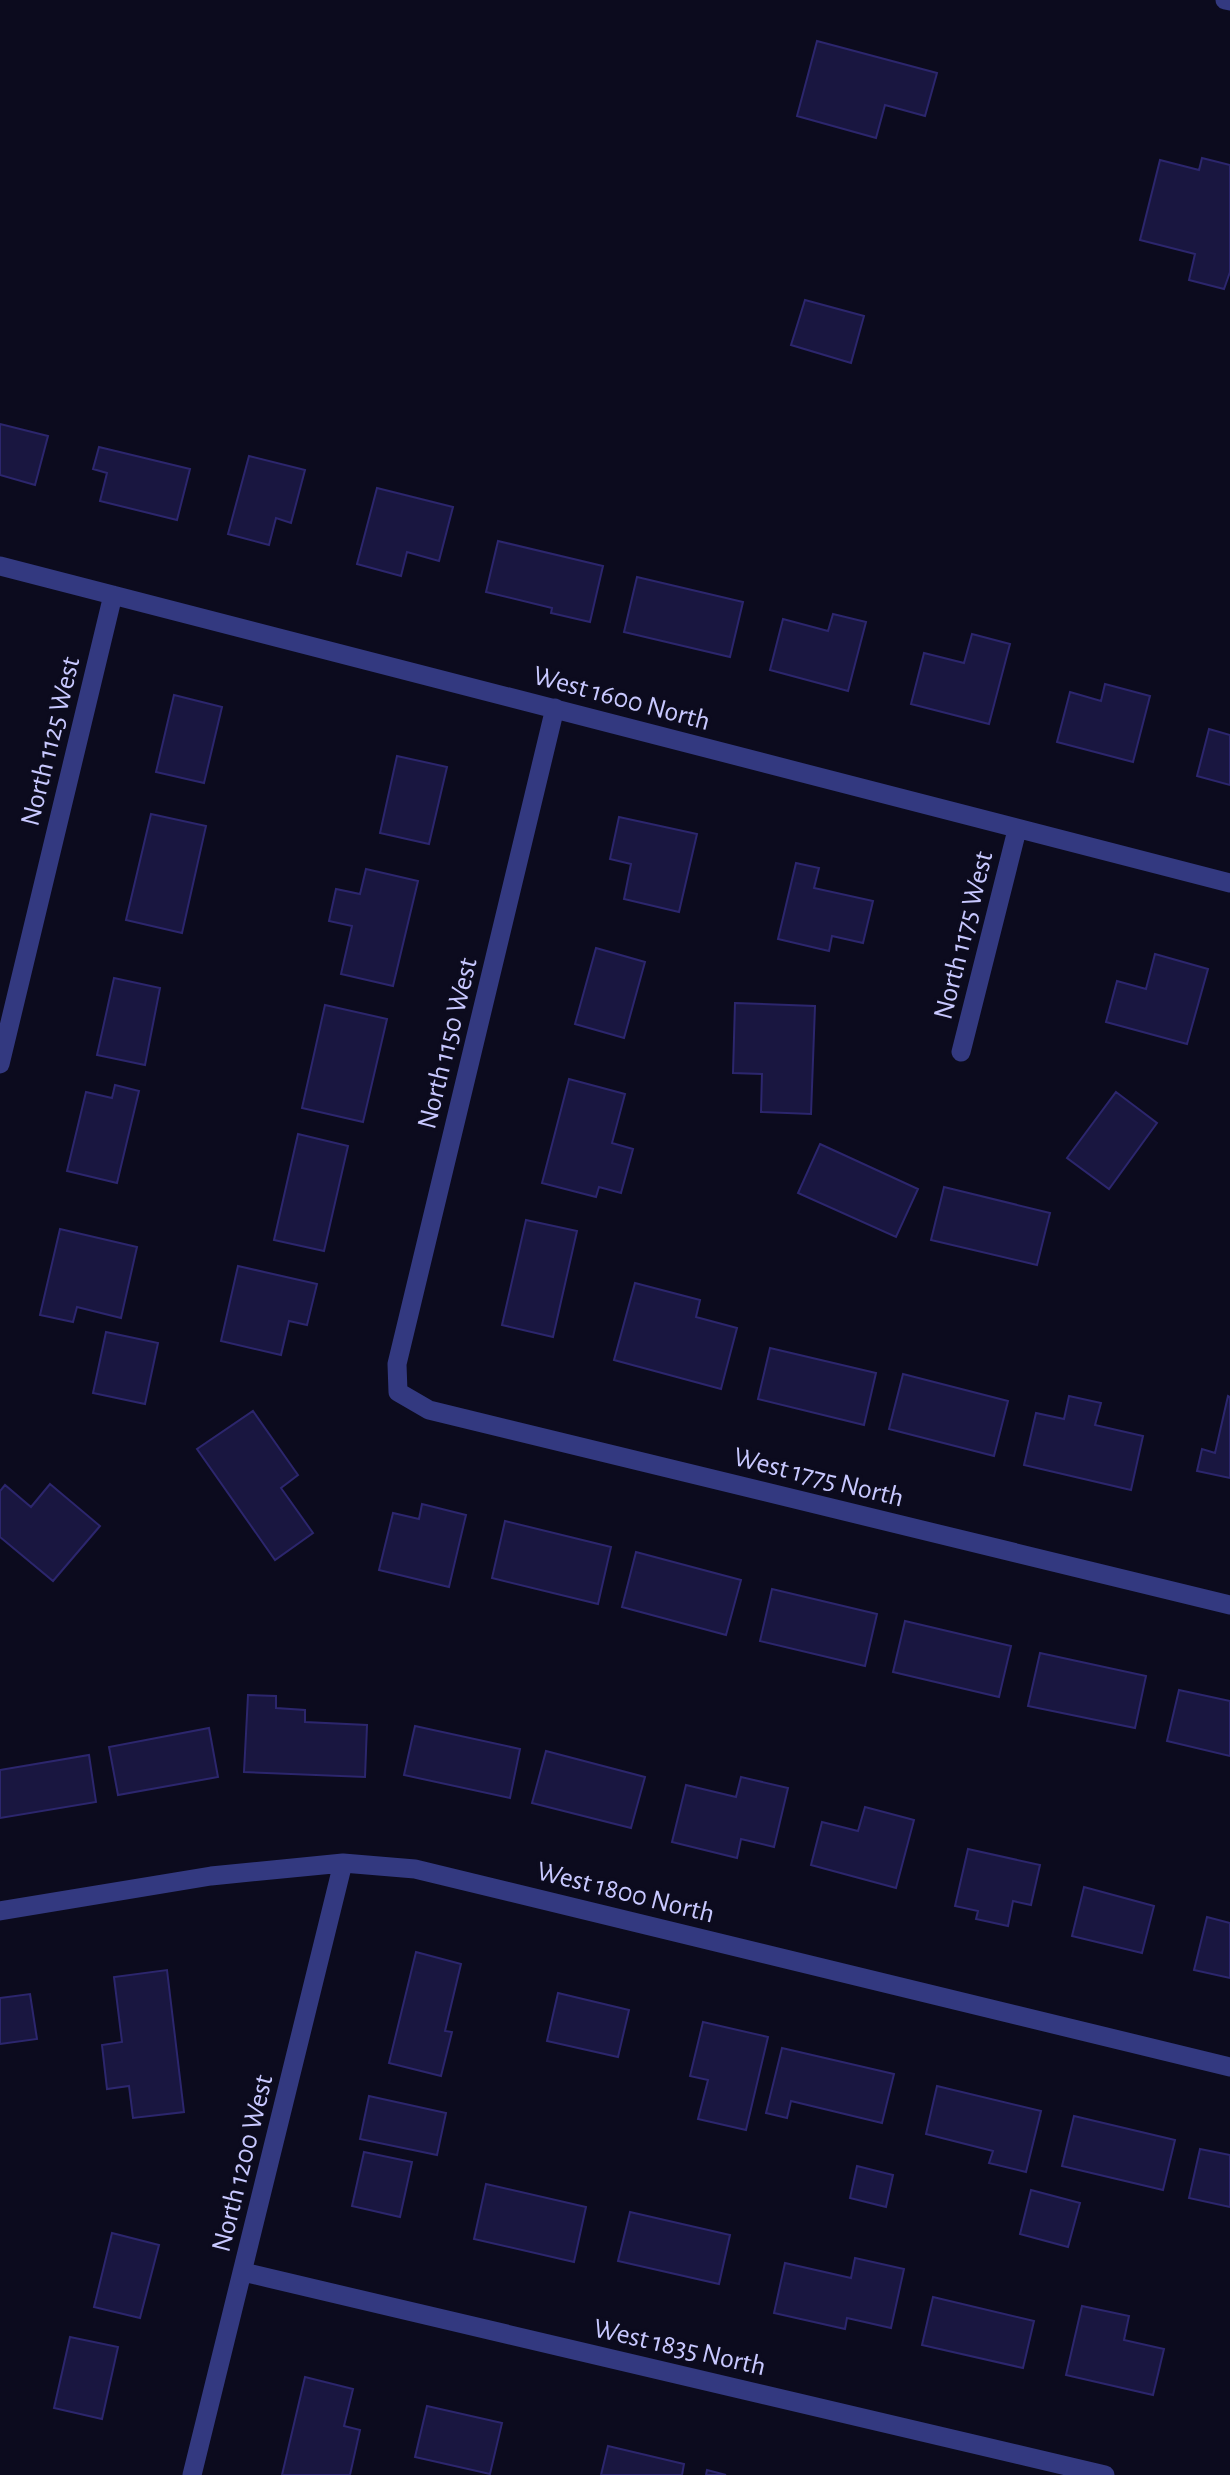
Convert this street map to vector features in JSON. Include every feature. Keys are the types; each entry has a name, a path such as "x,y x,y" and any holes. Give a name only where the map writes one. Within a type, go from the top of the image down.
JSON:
{"street":[{"path":"1225,0 1230,1"},
{"name":"West 1600 North","path":"0,566 1230,884"},
{"name":"North 1125 West","path":"0,1064 113,595"},
{"name":"North 1150 West","path":"398,1392 397,1364 555,708"},
{"name":"North 1175 West","path":"961,1052 1017,830"},
{"name":"West 1775 North","path":"398,1392 429,1410 1230,1605"},
{"name":"West 1800 North","path":"0,1911 211,1876 343,1863 415,1869 1230,2067"},
{"name":"North 1200 West","path":"192,2475 343,1863"},
{"name":"West 1835 North","path":"243,2272 1105,2475"}],"building":[{"path":"817,41 937,73 925,116 885,105 876,138 797,116"},
{"path":"1202,158 1230,165 1230,272 1224,289 1189,280 1195,254 1140,240 1160,160 1199,170"},
{"path":"805,300 864,316 851,363 791,345"},
{"path":"0,424 48,436 35,485 0,475"},
{"path":"99,447 190,469 177,520 100,501 107,473 93,469"},
{"path":"249,456 305,470 291,523 276,518 269,545 228,534"},
{"path":"377,488 453,507 439,561 407,552 401,576 357,564"},
{"path":"498,541 603,566 590,622 551,613 552,608 486,592"},
{"path":"637,577 743,602 730,657 624,632"},
{"path":"833,614 866,622 848,691 770,670 783,619 828,631"},
{"path":"972,634 1010,644 989,724 911,704 924,653 964,663"},
{"path":"1105,684 1150,696 1133,762 1057,742 1070,692 1101,701"},
{"path":"174,695 222,707 204,783 156,772"},
{"path":"1209,729 1230,735 1230,785 1197,776"},
{"path":"397,756 447,767 429,844 380,833"},
{"path":"151,814 206,826 182,933 126,920"},
{"path":"619,817 697,834 679,912 624,899 631,864 610,859"},
{"path":"796,863 819,868 814,888 873,901 863,943 832,936 829,951 778,939"},
{"path":"366,869 418,881 393,986 341,974 352,926 329,921 336,889 360,894"},
{"path":"596,948 645,962 624,1038 575,1024"},
{"path":"1155,954 1208,969 1187,1044 1106,1022 1117,981 1146,989"},
{"path":"114,978 160,988 145,1065 97,1055"},
{"path":"735,1003 815,1006 811,1114 761,1112 762,1074 733,1073"},
{"path":"325,1005 387,1019 363,1122 302,1108"},
{"path":"569,1079 625,1094 612,1143 633,1149 621,1193 599,1187 596,1197 542,1183"},
{"path":"115,1085 139,1091 117,1183 67,1171 86,1092 112,1098"},
{"path":"1116,1092 1157,1123 1109,1189 1067,1158"},
{"path":"298,1134 348,1146 324,1251 274,1240"},
{"path":"820,1144 918,1189 896,1237 798,1193"},
{"path":"944,1187 1050,1213 1037,1265 931,1240"},
{"path":"526,1220 577,1231 553,1337 502,1325"},
{"path":"60,1229 137,1247 121,1318 77,1307 73,1322 40,1315"},
{"path":"238,1266 317,1284 307,1325 289,1321 281,1355 221,1341"},
{"path":"635,1283 700,1300 696,1317 737,1328 721,1389 614,1360"},
{"path":"106,1332 158,1343 145,1404 93,1393"},
{"path":"770,1348 876,1373 864,1425 758,1399"},
{"path":"903,1374 1008,1401 994,1456 889,1429"},
{"path":"1069,1396 1101,1403 1095,1425 1143,1436 1131,1490 1024,1465 1036,1413 1064,1419"},
{"path":"1228,1396 1230,1478 1197,1471 1202,1449 1215,1453"},
{"path":"253,1411 298,1475 281,1488 313,1533 275,1560 197,1449"},
{"path":"50,1484 100,1526 53,1581 0,1537 0,1491 5,1485 31,1507"},
{"path":"422,1504 466,1515 449,1587 379,1570 393,1513 419,1519"},
{"path":"505,1521 611,1547 598,1604 492,1578"},
{"path":"636,1552 741,1580 726,1635 622,1607"},
{"path":"772,1589 877,1614 865,1666 760,1641"},
{"path":"905,1621 1011,1646 999,1697 893,1672"},
{"path":"1040,1653 1146,1676 1135,1728 1028,1706"},
{"path":"1179,1690 1230,1701 1230,1756 1167,1741"},
{"path":"248,1695 276,1696 276,1708 305,1710 305,1722 367,1725 365,1777 244,1772"},
{"path":"415,1726 520,1749 510,1798 404,1775"},
{"path":"209,1728 218,1777 118,1795 109,1747"},
{"path":"546,1751 645,1777 631,1828 532,1803"},
{"path":"89,1755 96,1802 0,1818 0,1770"},
{"path":"741,1777 788,1788 774,1847 741,1839 737,1858 672,1842 686,1785 736,1797"},
{"path":"865,1807 914,1820 896,1888 811,1865 822,1822 858,1831"},
{"path":"968,1849 1040,1865 1031,1905 1013,1901 1008,1926 976,1919 978,1911 955,1906"},
{"path":"1084,1887 1154,1906 1142,1953 1072,1936"},
{"path":"1207,1917 1230,1923 1230,1978 1194,1970"},
{"path":"416,1952 461,1964 445,2031 452,2032 441,2076 389,2063"},
{"path":"167,1970 184,2112 133,2118 129,2086 107,2089 102,2045 122,2042 114,1977"},
{"path":"558,1993 629,2010 618,2057 547,2041"},
{"path":"30,1994 37,2039 0,2044 0,1998"},
{"path":"703,2022 768,2037 746,2130 698,2119 708,2080 690,2076"},
{"path":"782,2048 894,2074 882,2123 791,2101 787,2118 766,2113"},
{"path":"937,2086 1041,2111 1026,2172 989,2163 993,2151 926,2134"},
{"path":"369,2096 446,2113 437,2155 360,2139"},
{"path":"1074,2116 1175,2140 1163,2190 1062,2166"},
{"path":"1200,2149 1230,2155 1230,2207 1189,2198"},
{"path":"364,2152 412,2162 400,2217 352,2206"},
{"path":"857,2166 893,2175 886,2207 850,2198"},
{"path":"486,2184 586,2207 574,2262 474,2239"},
{"path":"1031,2190 1080,2203 1068,2247 1020,2234"},
{"path":"630,2212 730,2235 719,2284 618,2261"},
{"path":"112,2233 159,2245 140,2318 94,2307"},
{"path":"855,2258 904,2269 891,2328 847,2318 845,2329 774,2313 785,2263 851,2278"},
{"path":"933,2297 1034,2321 1023,2368 922,2345"},
{"path":"1082,2306 1129,2316 1124,2340 1164,2349 1153,2395 1066,2375"},
{"path":"70,2337 118,2347 102,2419 54,2408"},
{"path":"305,2377 353,2389 344,2426 360,2430 350,2475 282,2475"},
{"path":"427,2406 502,2423 490,2474 415,2457"},
{"path":"608,2446 684,2464 682,2475 601,2475"},
{"path":"707,2470 726,2475 706,2475"}]}
